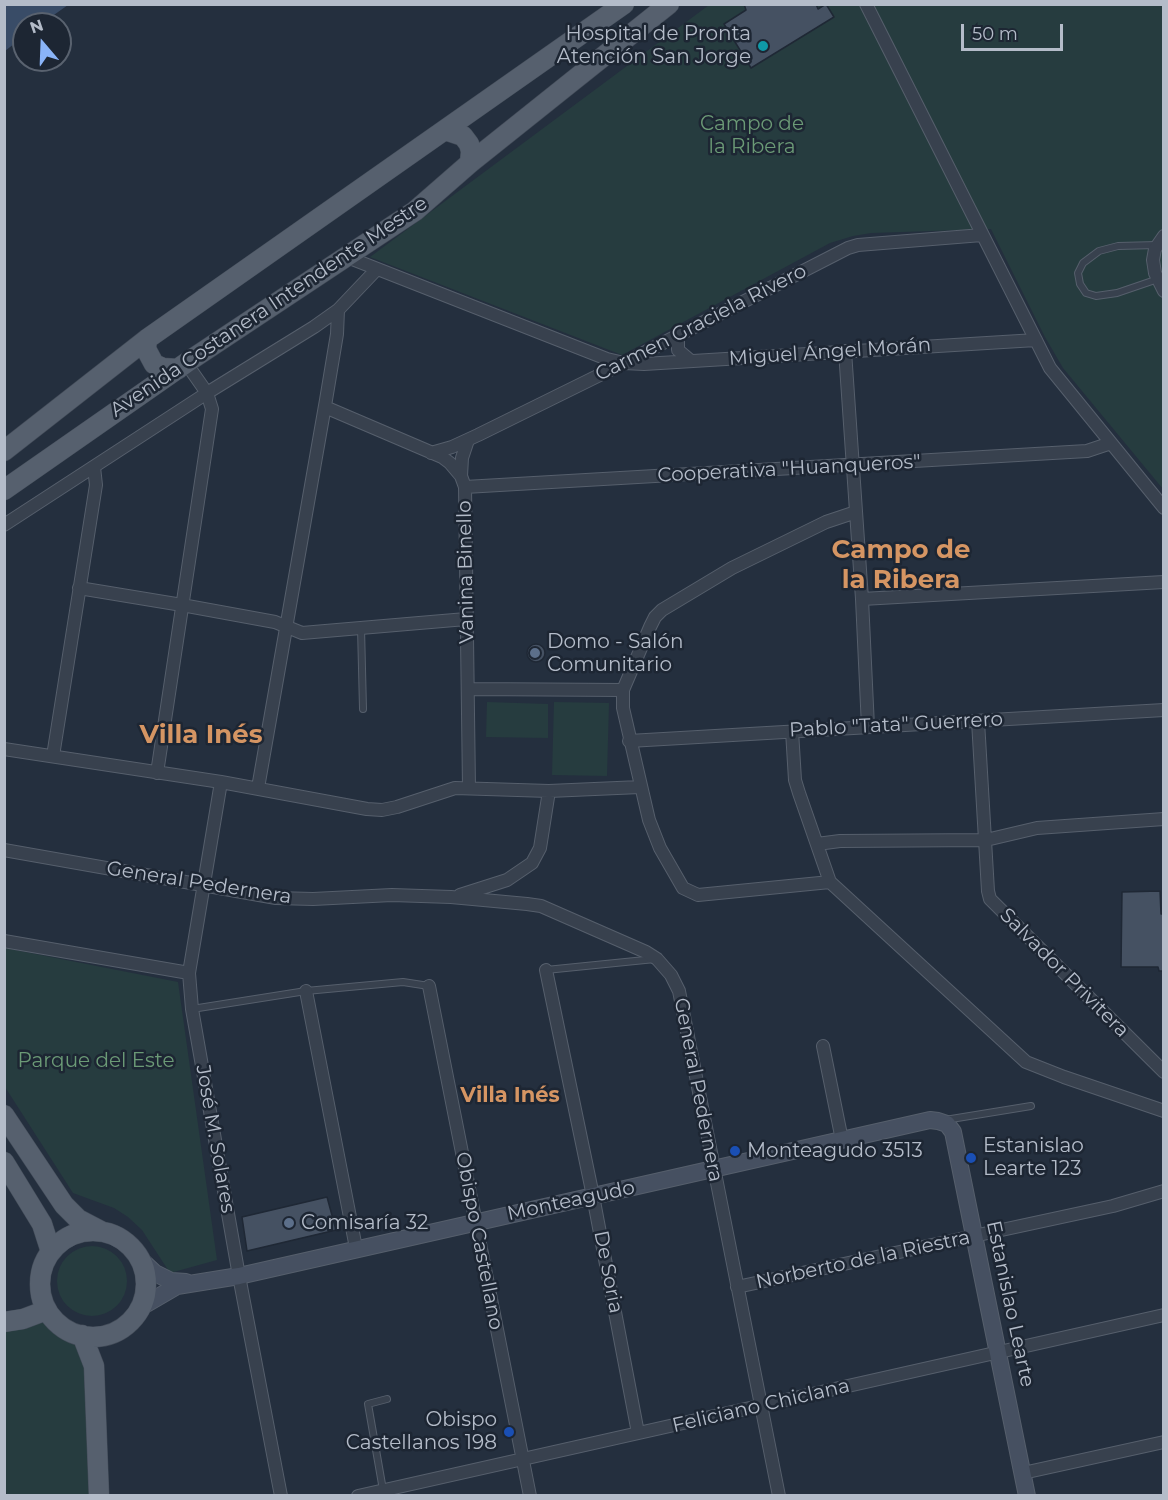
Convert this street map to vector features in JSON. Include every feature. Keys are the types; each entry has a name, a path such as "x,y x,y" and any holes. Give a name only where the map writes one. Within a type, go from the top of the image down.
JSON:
{"main road":[{"name":"Avenida Costanera Intendente Mestre","path":"4,451 147,339 624,4"},
{"name":"Avenida Costanera Intendente Mestre","path":"4,490 182,366 415,211 669,4"},
{"path":"445,130 463,136 469,144 470,164"},
{"path":"147,339 148,354 154,364 163,368 182,366"},
{"path":"4,1115 64,1205 78,1219 101,1232"},
{"path":"4,1162 42,1224 51,1252"},
{"path":"87,1231 101,1232 117,1236 130,1246 140,1259 145,1274 146,1291 141,1307 131,1321 117,1331 99,1336 82,1335 65,1329 47,1310 40,1284 43,1268 51,1252 61,1242 87,1231"},
{"path":"14,1320 47,1310"},
{"path":"82,1335 94,1366 99,1496"}],"street":[{"path":"867,4 1050,368 1164,508"},
{"name":"Carmen Graciela Rivero","path":"430,453 468,440 678,336 848,248 858,245 982,235"},
{"path":"1160,240 1153,260 1164,291"},
{"path":"347,257 607,359 624,363"},
{"path":"4,525 207,393 314,327 338,310 377,269"},
{"path":"258,788 325,407 336,340 338,310"},
{"path":"314,327 326,328 336,340"},
{"path":"678,336 678,350 691,361"},
{"name":"Miguel Ángel Morán","path":"624,363 1036,340"},
{"path":"845,351 862,599 868,727"},
{"path":"157,773 212,415 207,393 182,366"},
{"name":"Vanina Binello","path":"325,407 450,463 463,481 469,788"},
{"path":"463,481 462,458 468,440"},
{"name":"Cooperativa \"Huanqueros\"","path":"463,481 853,465 1087,451 1112,443"},
{"path":"53,756 96,485 94,467"},
{"path":"830,882 698,895 687,891 676,878 654,835 629,741 623,708 623,690 650,627 662,610 732,568 826,522 856,512"},
{"path":"862,599 1164,582"},
{"path":"79,588 275,622 308,633 466,619"},
{"path":"468,689 623,690"},
{"name":"Pablo \"Tata\" Guerrero","path":"629,741 1164,710"},
{"name":"Salvador Privitera","path":"978,720 990,899 1164,1072"},
{"path":"792,731 795,780 830,882 1026,1062 1164,1111"},
{"path":"4,749 221,782 382,810 455,788 549,791 640,787"},
{"name":"José M. Solares","path":"221,782 189,973 192,1009 281,1496"},
{"path":"451,897 499,884 519,874 532,863 540,848 549,791"},
{"path":"817,844 851,841 986,840 1037,828 1164,819"},
{"name":"General Pedernera","path":"4,850 203,886 291,899 392,895 451,897 541,906 657,959 671,975 679,991 779,1496"},
{"path":"4,941 189,973"},
{"name":"De Soria","path":"546,970 593,1196 638,1433"},
{"name":"Obispo Castellano","path":"429,986 530,1496"},
{"path":"306,991 356,1248"},
{"path":"823,1046 842,1140"},
{"name":"Monteagudo","path":"141,1307 171,1288 193,1282 239,1276 930,1120 943,1122"},
{"name":"Estanislao Learte","path":"943,1122 953,1132 1027,1496"},
{"name":"Norberto de la Riestra","path":"738,1287 1113,1206 1164,1191"},
{"name":"Monteagudo","path":"140,1259 155,1274 171,1281 193,1282"},
{"name":"Feliciano Chiclana","path":"358,1496 1164,1315"},
{"path":"1023,1473 1164,1442"}],"lane":[{"path":"1158,279 1117,293 1096,296 1086,293 1080,284 1078,273 1083,263 1099,251 1160,240"},
{"path":"361,628 363,709"},
{"path":"546,970 657,959"},
{"path":"192,1009 306,991 403,982 429,986"},
{"path":"943,1122 1032,1106"},
{"path":"383,1490 368,1404 387,1399"}],"green space":[{"name":"Campo de la Ribera","path":"709,5 1163,5 1163,489 1063,368 991,229 871,233 830,243 622,355 370,257"},
{"path":"487,702 548,704 548,738 486,737"},
{"path":"554,702 609,703 607,776 552,775"},
{"name":"Parque del Este","path":"5,948 178,982 217,1260 170,1273 142,1230 128,1217 114,1208 73,1193 5,1087"},
{"path":"85,1246 99,1246 112,1252 121,1261 127,1274 125,1294 117,1306 99,1316 85,1316 72,1310 63,1301 57,1288 57,1274 63,1261 72,1252"},
{"path":"47,1310 65,1329 82,1335 99,1495 7,1495 4,1485 4,1322"}],"water":[{"path":"5,4 68,4 58,12 12,12 12,45 5,51"}],"building":[{"name":"Hospital de Pronta Atención San Jorge","path":"744,4 816,4 818,9 826,4 834,17 751,68 724,24 746,10"},
{"name":"Domo - Salón Comunitario","path":"536,644 543,646 545,653 543,660 536,662 529,660 527,653 529,646"},
{"path":"1160,891 1161,914 1164,914 1164,971 1159,971 1158,967 1121,967 1122,892"},
{"name":"Comisaría 32","path":"327,1197 336,1230 247,1251 242,1217"}],"place":[{"name":"Hospital de Pronta Atención San Jorge","path":"763,46"},
{"name":"Domo - Salón Comunitario","path":"535,653"},
{"name":"Monteagudo 3513","path":"735,1151"},
{"name":"Estanislao Learte 123","path":"971,1158"},
{"name":"Comisaría 32","path":"289,1223"},
{"name":"Obispo Castellanos 198","path":"509,1432"}],"district":[{"name":"Campo de la Ribera","path":"901,565"},
{"name":"Villa Inés","path":"201,735"},
{"name":"Villa Inés","path":"510,1096"}]}
